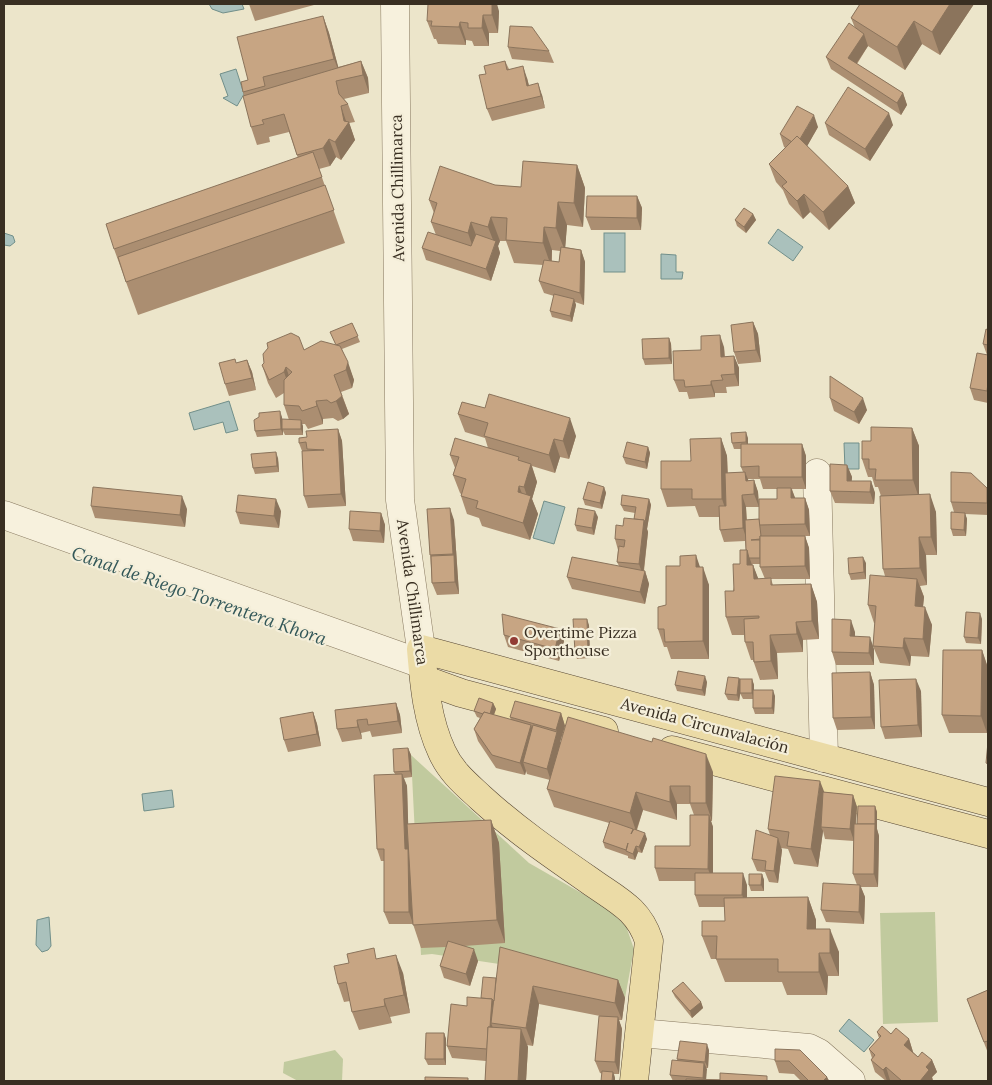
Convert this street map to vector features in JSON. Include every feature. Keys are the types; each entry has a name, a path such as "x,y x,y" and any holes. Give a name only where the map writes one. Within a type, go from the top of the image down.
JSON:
{"main road":[{"name":"Avenida Circunvalación","path":"423,664 461,693 988,834"},
{"name":"Avenida Circunvalación","path":"423,664 825,746 988,802"},
{"name":"Avenida Chillimarca","path":"423,664 426,701 433,729 443,754 456,776 514,828 638,916 649,941 634,1081"}],"street":[{"name":"Avenida Chillimarca","path":"395,4 399,482 423,664"},
{"path":"817,473 825,746"},
{"name":"Avenida Circunvalación","path":"4,515 423,664"},
{"path":"640,1033 796,1045 819,1053 851,1081"}],"green space":[{"path":"411,755 529,863 604,906 626,926 634,949 625,998 506,965 432,954 421,955"},
{"path":"935,912 938,1022 883,1024 880,913"},
{"path":"335,1050 343,1059 342,1081 298,1081 283,1073 284,1062"}],"water":[{"path":"209,4 242,4 244,9 223,13 212,9"},
{"path":"236,69 244,94 237,106 223,98 228,96 220,74"},
{"path":"778,229 803,247 793,261 768,243"},
{"path":"4,233 13,236 15,242 10,246 4,245"},
{"path":"604,233 625,233 625,272 604,272"},
{"path":"661,254 676,255 676,272 683,272 682,279 661,279"},
{"path":"229,401 238,430 226,433 223,422 194,430 189,413"},
{"path":"844,443 859,443 859,469 845,469"},
{"path":"544,501 565,507 554,544 533,538"},
{"path":"172,790 174,807 144,811 142,794"},
{"path":"49,917 51,946 48,950 42,952 36,945 37,920"},
{"path":"849,1019 874,1040 864,1052 839,1031"}],"building":[{"path":"428,4 492,4 492,15 483,15 482,28 468,28 468,23 460,22 459,27 431,26 432,21 427,21"},
{"path":"860,4 950,4 932,32 914,21 897,47 851,18"},
{"path":"323,16 334,59 263,77 265,86 243,92 241,82 248,80 237,37"},
{"path":"849,23 864,34 848,58 903,93 897,103 826,57"},
{"path":"510,26 532,27 549,51 508,47"},
{"path":"361,61 363,75 336,81 339,94 348,104 341,106 344,121 349,122 335,142 329,139 323,148 297,155 284,114 262,120 264,124 251,127 243,96"},
{"path":"505,61 507,70 523,66 527,86 538,83 541,96 487,109 479,75 486,74 484,66"},
{"path":"848,87 889,113 865,149 825,123"},
{"path":"797,106 814,115 800,139 797,136 792,142 780,134"},
{"path":"797,136 848,186 823,212 804,194 797,201 782,186 787,182 769,164"},
{"path":"313,152 322,177 114,249 106,224"},
{"path":"523,161 577,165 574,203 558,202 556,228 544,227 543,243 506,240 507,218 491,217 488,227 471,222 468,233 431,222 437,203 429,200 440,166 495,185 521,187"},
{"path":"325,185 334,210 126,282 118,257"},
{"path":"587,196 637,196 637,218 586,217"},
{"path":"744,208 753,214 744,227 735,220"},
{"path":"428,232 471,246 476,234 496,241 486,269 422,248"},
{"path":"561,247 581,250 580,293 539,281 544,260 559,262"},
{"path":"554,294 574,299 570,316 550,311"},
{"path":"753,322 756,350 734,352 731,325"},
{"path":"352,323 358,336 336,345 330,332"},
{"path":"986,329 988,330 988,345 983,344"},
{"path":"291,333 299,337 304,350 321,341 340,346 348,362 346,370 334,375 342,396 336,401 331,403 327,400 316,401 317,406 302,411 299,406 284,405 284,380 292,372 286,367 284,372 269,380 262,365 264,363 263,354 268,348 267,343"},
{"path":"720,335 721,357 734,356 735,374 721,375 723,380 711,381 711,385 685,387 684,380 674,380 673,351 701,350 701,336"},
{"path":"669,338 669,358 643,359 642,339"},
{"path":"977,353 988,355 987,391 970,388"},
{"path":"235,359 236,363 247,360 252,378 225,384 219,363"},
{"path":"830,376 863,398 854,412 830,398"},
{"path":"489,394 570,418 563,441 554,439 549,455 484,436 488,423 458,414 462,402 485,408"},
{"path":"280,411 281,429 255,431 254,420 259,417 259,413"},
{"path":"282,419 301,420 301,429 282,429"},
{"path":"871,427 912,428 913,480 875,480 876,469 869,469 869,459 862,459 862,441 871,441"},
{"path":"338,429 341,494 304,496 302,451 324,450 307,449 306,442 299,443 299,438 307,437 306,431"},
{"path":"746,432 746,442 732,443 731,433"},
{"path":"455,438 519,457 518,460 531,464 524,487 519,486 518,492 531,496 523,523 476,508 478,501 461,496 466,479 453,475 459,457 450,455"},
{"path":"721,438 722,499 692,499 692,489 661,489 661,461 691,461 690,439"},
{"path":"627,442 648,447 645,462 623,457"},
{"path":"741,444 802,444 802,477 759,477 759,466 741,467"},
{"path":"276,452 277,466 253,468 251,454"},
{"path":"830,464 847,465 847,481 871,481 870,492 830,491"},
{"path":"745,472 746,481 754,480 754,494 742,495 743,528 720,530 719,506 726,506 725,473"},
{"path":"951,472 971,473 987,488 987,503 951,502"},
{"path":"588,482 604,487 600,503 583,499"},
{"path":"93,487 182,496 180,515 91,506"},
{"path":"777,488 791,488 791,498 805,498 805,524 759,525 759,499 777,499"},
{"path":"930,494 931,537 919,537 920,568 883,569 880,496"},
{"path":"238,495 276,499 274,516 236,512"},
{"path":"622,495 649,499 645,523 644,520 634,519 636,507 621,505"},
{"path":"450,508 453,554 430,555 427,509"},
{"path":"578,508 595,511 592,528 575,525"},
{"path":"350,511 381,513 380,531 349,529"},
{"path":"951,512 965,513 964,530 951,529"},
{"path":"624,518 644,520 639,564 617,562 619,546 624,547 625,540 615,539 616,525 623,526"},
{"path":"759,519 760,539 751,540 760,540 760,558 749,558 746,550 745,520"},
{"path":"760,536 805,536 805,566 760,567"},
{"path":"740,550 747,550 747,565 753,565 754,579 771,578 771,585 811,584 812,621 796,622 797,634 770,635 771,661 754,662 753,642 745,642 744,619 759,618 759,616 726,617 725,591 734,591 733,564 740,564"},
{"path":"454,555 455,582 432,583 431,556"},
{"path":"696,555 696,567 703,567 703,641 665,642 664,629 658,629 658,607 666,605 666,566 680,566 680,556"},
{"path":"572,557 645,571 640,592 567,577"},
{"path":"863,557 864,572 849,574 848,558"},
{"path":"870,575 917,579 915,606 925,607 923,639 904,638 903,648 873,646 876,606 868,605"},
{"path":"966,612 980,613 978,638 964,637"},
{"path":"502,614 560,629 555,649 504,635"},
{"path":"573,619 587,619 588,652 575,652"},
{"path":"832,619 851,620 850,636 870,637 869,653 832,652"},
{"path":"943,650 982,650 981,716 942,715"},
{"path":"678,671 705,676 702,690 675,685"},
{"path":"870,672 871,717 833,718 832,673"},
{"path":"728,677 739,678 737,695 725,694"},
{"path":"740,679 752,679 752,693 740,693"},
{"path":"916,679 918,725 881,727 879,680"},
{"path":"753,690 773,690 772,708 753,708"},
{"path":"479,698 493,703 490,714 474,711"},
{"path":"515,701 561,713 556,730 510,717"},
{"path":"396,703 398,721 368,725 367,719 357,720 358,727 337,729 335,710"},
{"path":"313,712 317,734 284,740 280,718"},
{"path":"484,712 531,725 520,763 492,755 474,729"},
{"path":"568,717 652,742 653,738 706,754 706,803 690,803 690,786 670,786 670,802 636,792 630,813 547,789"},
{"path":"533,725 557,732 547,769 523,762"},
{"path":"988,742 988,764 986,763"},
{"path":"408,748 410,771 394,772 393,749"},
{"path":"402,774 405,849 408,849 409,912 384,912 384,849 377,849 374,775"},
{"path":"775,776 820,781 811,849 787,846 789,832 768,829"},
{"path":"823,792 853,795 850,829 821,827"},
{"path":"858,806 875,806 875,824 857,824"},
{"path":"690,815 709,815 708,869 655,868 655,846 690,846"},
{"path":"491,820 497,920 413,925 407,824"},
{"path":"610,821 633,829 631,834 634,829 645,833 639,847 636,846 633,854 626,851 628,843 626,850 603,842"},
{"path":"854,824 875,824 874,874 853,874"},
{"path":"756,830 778,838 774,871 765,870 766,861 752,859"},
{"path":"695,873 743,873 742,895 695,895"},
{"path":"749,874 762,874 761,885 749,885"},
{"path":"823,883 860,885 859,912 821,910"},
{"path":"808,897 807,929 830,929 830,953 819,953 819,972 778,972 778,959 716,959 717,936 702,936 702,921 725,921 724,898"},
{"path":"448,941 474,949 466,974 440,966"},
{"path":"500,947 618,980 615,1003 533,986 526,1028 491,1023"},
{"path":"374,948 376,959 396,955 404,995 384,999 385,1006 352,1012 346,982 338,984 334,966 349,963 347,954"},
{"path":"483,977 496,978 494,1001 481,998"},
{"path":"683,982 701,1002 690,1011 672,991"},
{"path":"988,990 988,1041 984,1042 967,999"},
{"path":"467,997 492,999 487,1049 447,1046 451,1004 467,1006"},
{"path":"599,1016 618,1017 615,1062 595,1061"},
{"path":"882,1026 891,1034 896,1028 909,1039 904,1045 918,1057 922,1052 932,1060 926,1067 929,1070 920,1081 902,1081 886,1067 883,1070 871,1060 875,1055 869,1049 881,1036 877,1032"},
{"path":"488,1027 521,1029 518,1081 485,1081"},
{"path":"426,1033 444,1033 444,1059 425,1059"},
{"path":"680,1041 707,1044 705,1062 677,1059"},
{"path":"775,1049 800,1050 827,1077 823,1081 809,1081 789,1061 775,1061"},
{"path":"672,1060 704,1063 703,1078 670,1075"},
{"path":"602,1071 613,1072 612,1081 601,1081"},
{"path":"720,1073 767,1076 767,1081 720,1081"},
{"path":"425,1077 468,1078 468,1081 425,1081"},
{"path":"686,1079 720,1080 720,1081 686,1081"}],"place":[{"name":"Overtime Pizza Sporthouse","path":"514,641"}],"water label":[{"name":"Canal de Riego Torrentera Khora","path":"199,596"}]}
